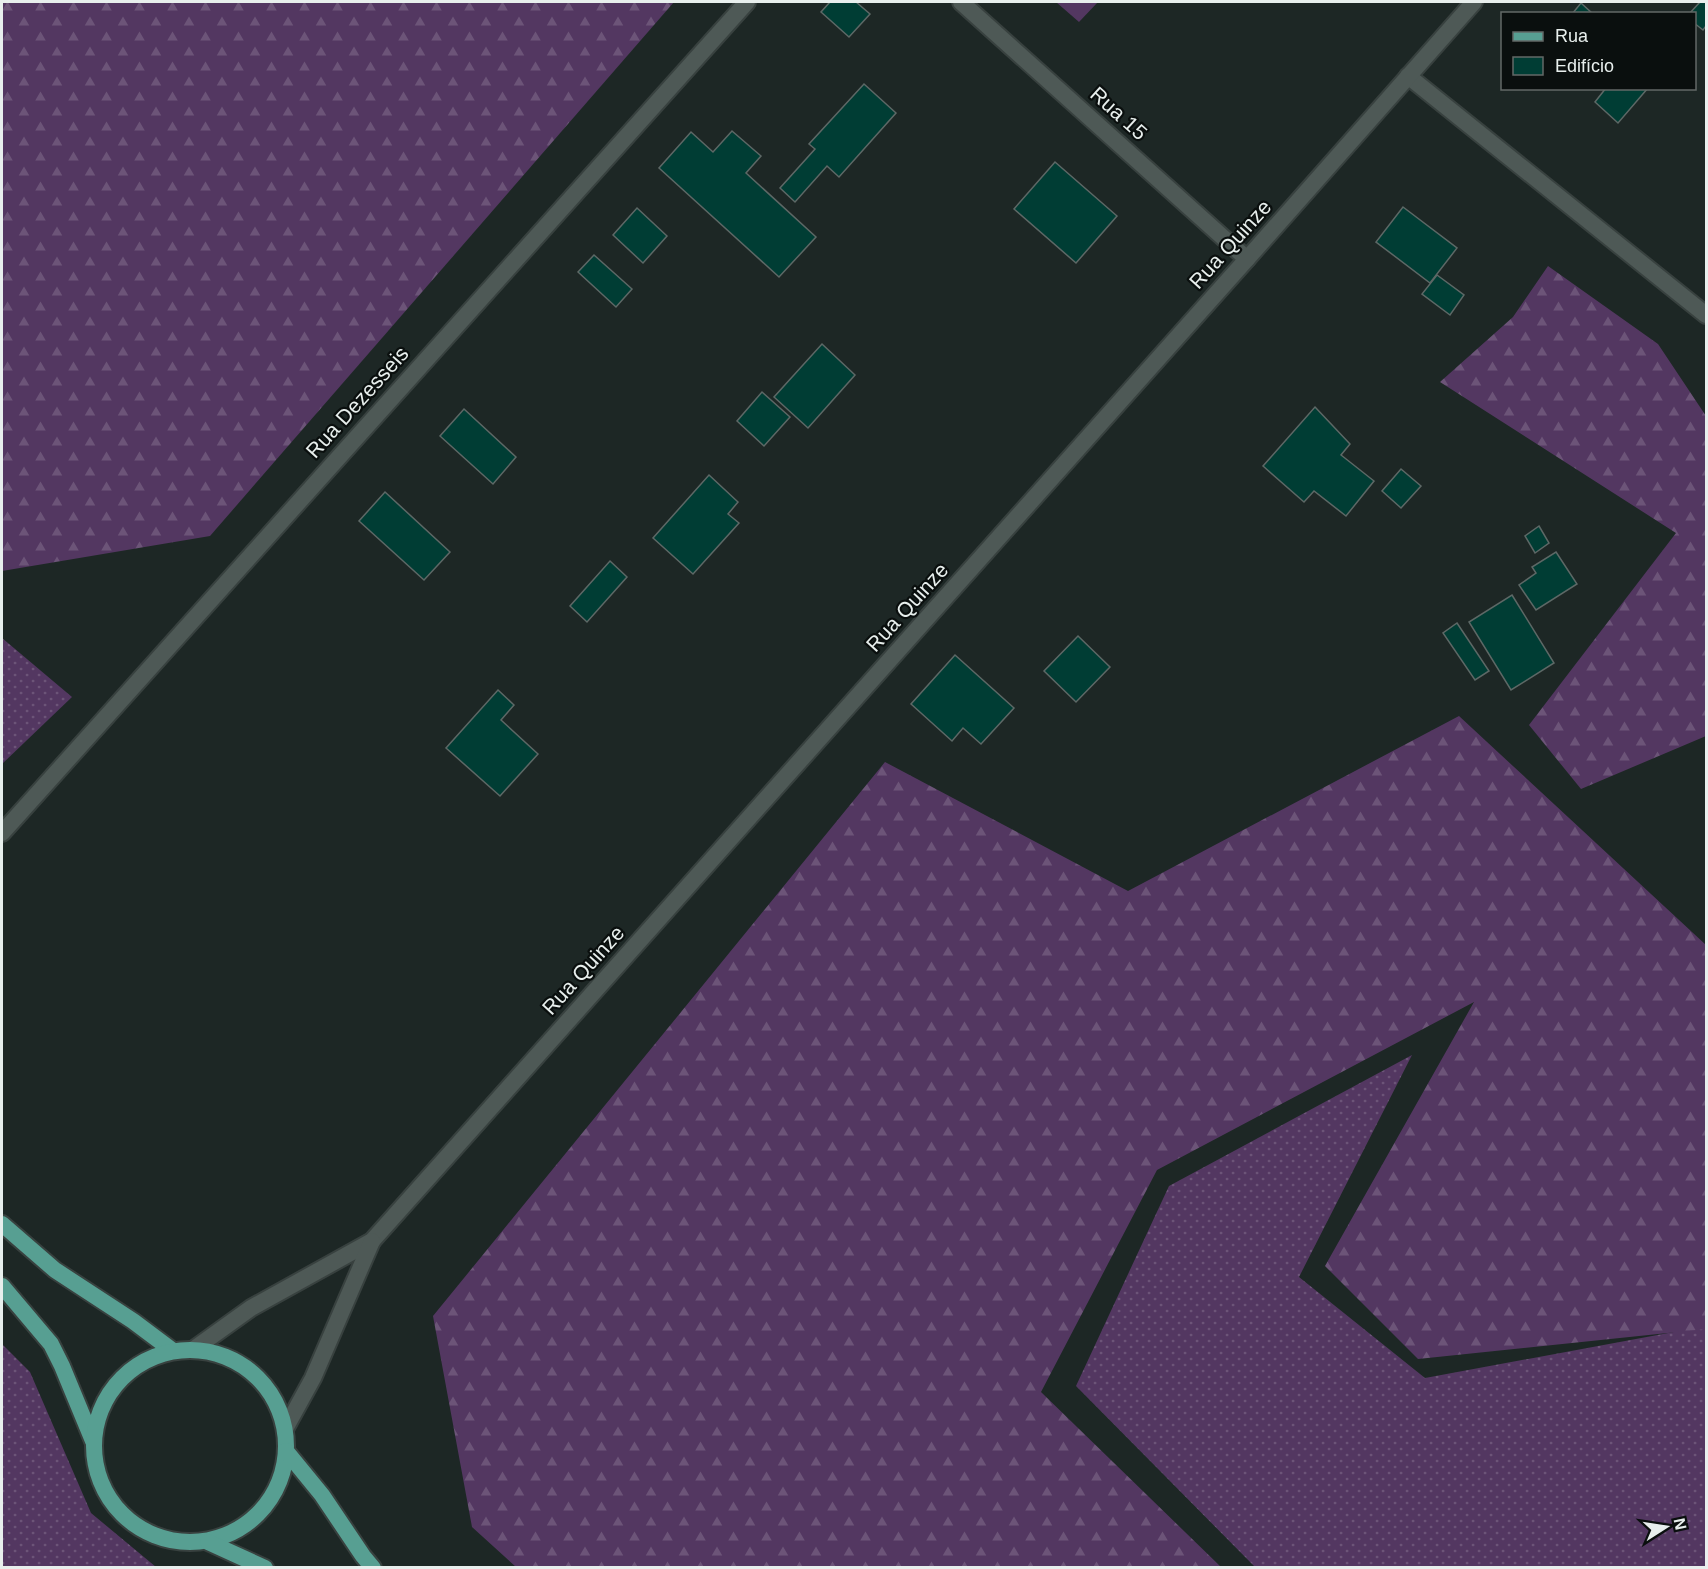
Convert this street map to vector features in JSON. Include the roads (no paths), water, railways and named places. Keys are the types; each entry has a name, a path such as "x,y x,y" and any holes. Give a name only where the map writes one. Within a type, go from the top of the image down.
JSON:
{"main road":[{"path":"2,1224 55,1270 133,1321 172,1350"},
{"path":"2,1286 51,1344 94,1442"},
{"path":"194,1349 236,1360 254,1373 268,1389 279,1408 285,1429 286,1451 283,1472 276,1492 263,1510 247,1525 208,1542 186,1543 164,1540 144,1532 112,1503 101,1484 95,1464 94,1442 97,1420 105,1400 117,1382 133,1368 152,1357 172,1350 194,1349"},
{"path":"286,1451 322,1495 373,1568"},
{"path":"208,1542 265,1568"}],"street":[{"name":"Rua Dezesseis","path":"2,833 747,2"},
{"name":"Rua 15","path":"961,2 1247,259"},
{"name":"Rua Quinze","path":"285,1429 313,1378 372,1241 1474,2"},
{"path":"1408,76 1707,315"},
{"name":"Rua Quinze","path":"194,1349 251,1308 372,1241"}]}
